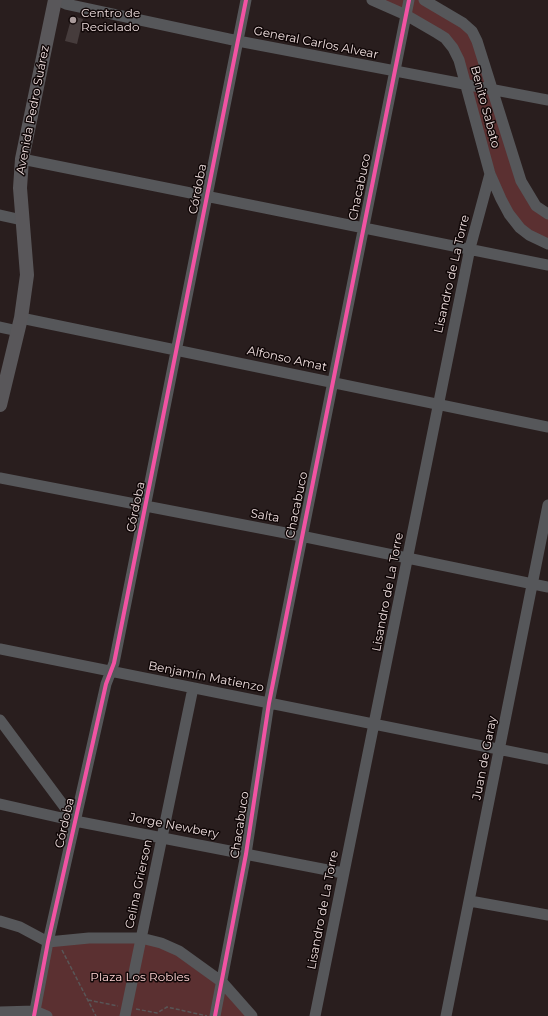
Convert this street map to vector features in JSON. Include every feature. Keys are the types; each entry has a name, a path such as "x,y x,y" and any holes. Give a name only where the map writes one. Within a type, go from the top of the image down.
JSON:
{"main road":[{"name":"Avenida Pedro Suárez","path":"0,405 19,324 27,275 20,181 22,159 56,0"}],"street":[{"name":"General Carlos Alvear","path":"56,0 66,4 238,41 494,91 548,100"},
{"name":"Córdoba","path":"35,1014 53,942 75,821 106,684 111,671 146,507 246,0"},
{"name":"Benito Sabato","path":"372,0 406,15 445,38 453,48 458,60 490,174 514,222 529,235 548,244"},
{"name":"Chacabuco","path":"215,1016 246,854 269,703 301,536 333,382 362,227 409,0"},
{"name":"Benito Sabato","path":"424,0 463,23 472,31 477,41 494,91 521,181 536,206 548,214"},
{"path":"22,159 207,195 548,265"},
{"name":"Lisandro de La Torre","path":"315,1016 343,873 409,559 438,404 470,248 490,174"},
{"path":"0,215 22,220"},
{"name":"Alfonso Amat","path":"0,327 19,324 178,350 548,427"},
{"name":"Salta","path":"0,478 301,536 548,587"},
{"name":"Juan de Garay","path":"446,1016 548,505"},
{"name":"Benjamín Matienzo","path":"0,649 548,759"},
{"name":"Celina Grierson","path":"126,1012 193,688"},
{"path":"0,720 75,821"},
{"name":"Jorge Newbery","path":"0,804 75,821 343,873"},
{"path":"470,901 548,915"},
{"path":"0,921 20,927 53,942 89,938 141,938 161,943 179,951 222,982 252,1016"},
{"path":"0,1012 47,1016"}],"path":[{"path":"53,942 96,1016"},
{"path":"88,1000 126,1012 157,1013 167,1007 209,1016"}],"green space":[{"path":"372,0 424,0 472,31 521,181 548,214 548,244 509,214 453,48"},
{"name":"Plaza Los Robles","path":"141,938 179,951 252,1016 47,1016 35,1011 48,942"}],"building":[{"path":"72,16 83,19 77,44 65,41"}],"cycle path":[{"path":"34,1016 48,942 106,684 114,663 246,0"},
{"path":"215,1016 246,854 269,703 409,0"}],"place":[{"name":"Centro de Reciclado","path":"73,20"}]}
